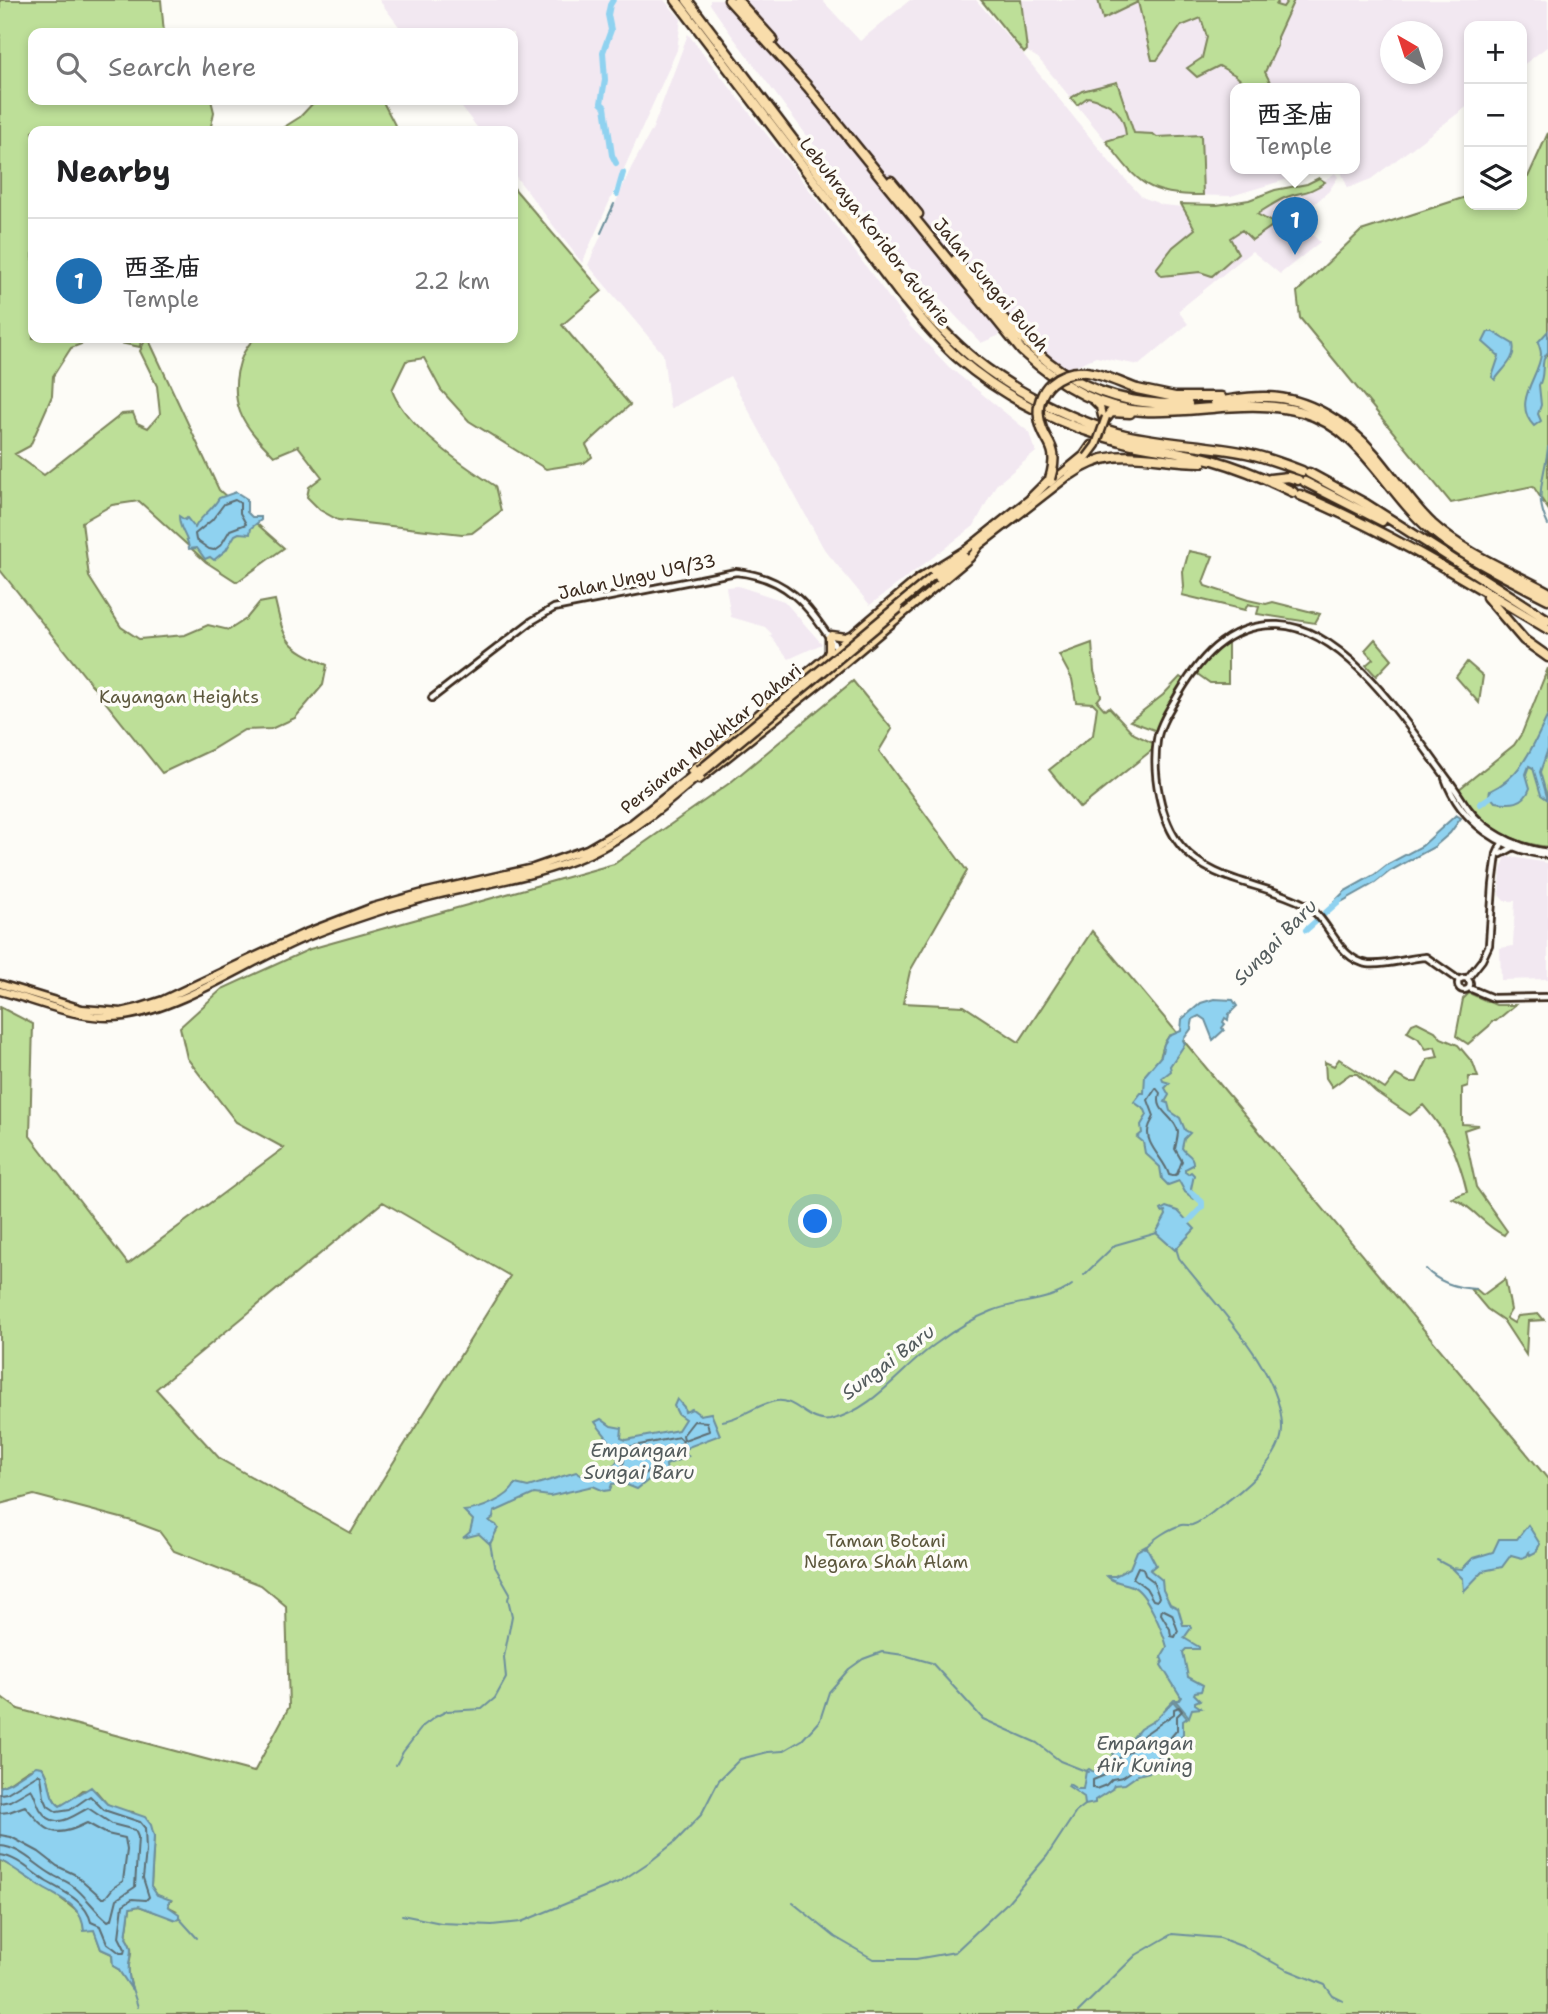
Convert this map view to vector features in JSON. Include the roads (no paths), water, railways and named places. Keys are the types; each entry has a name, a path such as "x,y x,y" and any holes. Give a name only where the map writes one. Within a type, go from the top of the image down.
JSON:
{"highway":[{"name":"Lebuhraya Koridor Guthrie","path":"676,0 728,61 910,294 942,331 971,358 1002,381 1084,423 1124,435 1248,453 1306,472 1366,504 1548,620"},
{"name":"Lebuhraya Koridor Guthrie","path":"687,0 728,61 904,299 966,365 1017,400 1076,427 1122,441 1212,460 1268,480 1349,515 1422,553 1548,629"},
{"name":"Jalan Sungai Buloh","path":"729,0 808,87 1022,351 1056,380 1091,398 1140,411 1246,405 1289,409 1322,421 1343,433 1367,455 1400,500 1432,531 1468,556 1548,599"},
{"name":"Jalan Sungai Buloh","path":"737,0 820,93 1026,345 1047,364 1088,388 1159,404 1209,403 1266,397 1308,406 1341,424 1363,442 1401,491 1435,526 1471,551 1548,592"},
{"path":"1032,497 1049,479 1054,464 1053,450 1039,416 1039,406 1047,387 1061,376 1080,370 1093,372 1137,389 1190,398 1266,397"},
{"path":"1088,388 1104,396 1108,403"},
{"path":"1105,419 1114,412 1140,411"},
{"path":"1070,475 1102,459 1126,455 1201,462 1212,460"},
{"path":"1268,480 1288,477 1302,481 1387,523 1409,538 1422,553"},
{"path":"1478,587 1524,640 1548,657"}],"main road":[{"path":"1091,398 1099,405 1105,419"},
{"name":"Persiaran Mokhtar Dahari","path":"935,577 1070,475 1096,445 1108,403"},
{"name":"Persiaran Mokhtar Dahari","path":"0,991 82,1014 121,1017 138,1014 164,1005 279,949 331,928 421,899 510,880 566,863 610,844 636,828 963,551 1085,456"},
{"path":"676,793 686,791 823,681 970,558 979,546"},
{"path":"676,793 687,775 851,635 919,578 963,551"},
{"path":"824,660 829,651 830,636 851,635"},
{"path":"823,681 835,667 833,662 824,660"},
{"name":"Persiaran Mokhtar Dahari","path":"0,984 82,1009 121,1012 138,1008 163,1000 303,934 373,907 427,891 533,868 587,849 676,793"}],"street":[{"name":"Jalan Ungu U9/33","path":"432,698 548,611 736,572 747,573 792,591 848,659"},
{"path":"1504,844 1498,855 1493,885 1489,945 1482,960 1467,978 1459,980 1426,957 1376,964 1361,962 1345,951 1310,908 1291,898 1225,877 1181,847 1166,822 1161,806 1157,771 1158,735 1188,677 1205,655 1230,636 1250,627 1276,625 1306,631 1338,650 1373,684 1406,721 1459,799 1491,837 1504,844 1548,853"},
{"path":"1478,823 1512,845"},
{"path":"1500,836 1504,844"},
{"path":"1491,837 1498,855"},
{"path":"1498,855 1512,845"},
{"path":"1467,978 1469,988"},
{"path":"1459,980 1461,989 1469,988 1493,998 1548,997"}],"water":[{"path":"1548,331 1548,352 1539,385 1541,405 1538,414 1541,421 1534,426 1525,408 1526,398 1539,362 1541,352 1538,342"},
{"path":"1488,332 1493,332 1513,344 1514,349 1511,359 1495,380 1492,377 1499,356 1483,342"},
{"path":"236,492 247,499 247,512 252,517 261,517 251,528 250,534 235,535 226,550 214,560 210,557 205,559 197,548 189,549 179,516 185,520 187,518 195,528 219,498"},
{"path":"1548,715 1548,749 1540,772 1548,800 1541,795 1533,768 1529,766 1526,774 1530,788 1524,798 1512,803 1495,802 1489,795 1490,791 1519,768"},
{"path":"1456,815 1461,818 1450,833 1434,847 1334,906 1332,904 1345,891 1422,846"},
{"path":"1214,999 1233,1000 1237,1006 1229,1014 1228,1020 1225,1018 1222,1028 1224,1030 1213,1040 1205,1020 1199,1016 1193,1019 1191,1029 1183,1040 1185,1044 1170,1066 1171,1071 1162,1078 1170,1083 1165,1088 1169,1095 1165,1102 1190,1133 1184,1139 1182,1148 1193,1162 1185,1172 1194,1175 1191,1189 1197,1198 1194,1199 1185,1192 1179,1181 1168,1185 1162,1179 1160,1167 1145,1153 1143,1142 1137,1137 1142,1133 1141,1125 1147,1115 1145,1110 1134,1102 1144,1093 1145,1075 1161,1056 1169,1036 1181,1031 1182,1019 1201,1003"},
{"path":"1166,1207 1178,1211 1195,1229 1175,1250 1156,1233 1166,1215 1165,1211 1161,1210"},
{"name":"Empangan Sungai Baru","path":"677,1399 685,1412 692,1409 700,1415 711,1413 720,1435 688,1447 683,1453 688,1456 666,1465 667,1474 660,1479 651,1478 637,1489 622,1483 612,1484 610,1490 604,1491 593,1486 550,1496 534,1494 494,1512 489,1521 498,1528 490,1544 479,1534 463,1538 470,1532 473,1520 464,1511 493,1502 507,1494 515,1484 528,1487 576,1472 586,1478 588,1474 597,1475 608,1470 618,1460 611,1444 595,1422 601,1419 611,1426 622,1428 621,1438 626,1440 678,1430 685,1419 678,1414 674,1406"},
{"path":"1528,1525 1540,1544 1536,1552 1530,1555 1529,1552 1522,1558 1511,1555 1502,1567 1483,1571 1464,1591 1463,1579 1452,1568 1462,1569 1473,1558 1493,1552 1499,1539 1517,1539"},
{"name":"Empangan Air Kuning","path":"1146,1546 1156,1565 1150,1570 1162,1580 1163,1590 1170,1604 1178,1608 1183,1625 1190,1625 1191,1628 1184,1638 1199,1647 1183,1652 1188,1677 1203,1685 1201,1691 1194,1694 1200,1700 1195,1704 1201,1708 1192,1709 1189,1717 1175,1700 1181,1697 1161,1665 1161,1657 1167,1647 1149,1604 1132,1586 1107,1576 1115,1576 1130,1568 1137,1551"},
{"name":"Empangan Air Kuning","path":"1173,1701 1187,1718 1183,1721 1183,1735 1164,1759 1167,1762 1173,1760 1176,1765 1138,1775 1125,1784 1114,1785 1095,1800 1095,1803 1085,1805 1084,1797 1068,1786 1069,1784 1083,1789 1086,1771 1089,1769 1094,1772 1109,1762 1114,1752 1125,1747 1140,1729 1155,1720"},
{"path":"36,1766 42,1767 45,1772 53,1797 60,1806 91,1787 107,1804 145,1817 151,1825 154,1836 151,1886 157,1895 171,1900 169,1907 179,1914 179,1919 139,1906 130,1908 126,1938 131,1949 129,1971 132,1990 113,1966 112,1954 101,1949 94,1930 84,1931 80,1915 75,1909 0,1860 0,1787"}],"waterway":[{"path":"613,0 608,15 611,30 603,52 605,80 601,103 605,107 612,155 616,163"},
{"path":"617,194 623,173"},
{"path":"601,233 614,204"},
{"name":"Sungai Baru","path":"1548,447 1541,486 1541,505 1548,525"},
{"name":"Sungai Baru","path":"1480,804 1496,793"},
{"name":"Sungai Baru","path":"1306,930 1340,900"},
{"name":"Sungai Baru","path":"1182,1223 1189,1221 1202,1207 1202,1202 1192,1193"},
{"name":"Sungai Baru","path":"1084,1275 1115,1245 1157,1233"},
{"path":"1145,1548 1172,1529 1199,1522 1238,1493 1258,1474 1275,1452 1282,1430 1280,1408 1272,1385 1259,1362 1244,1339 1179,1258 1176,1248"},
{"path":"1426,1269 1449,1284 1476,1289"},
{"name":"Sungai Baru","path":"722,1421 776,1401 790,1403 822,1420 846,1415 874,1398 924,1353 964,1325 1002,1307 1054,1295 1072,1285"},
{"name":"Sungai Baru","path":"396,1765 423,1726 447,1711 482,1709 495,1698 506,1678 504,1657 512,1616 508,1599 510,1593 494,1565 490,1543"},
{"path":"1437,1560 1452,1568"},
{"path":"402,1915 441,1923 492,1925 521,1922 621,1881 675,1842 701,1815 719,1780 740,1759 783,1751 802,1740 820,1720 829,1692 849,1669 863,1659 882,1652 932,1663 983,1719 1037,1743 1060,1761 1088,1772"},
{"path":"793,1903 835,1937 873,1959 916,1959 955,1952 1007,1903 1047,1856 1076,1812 1085,1805"},
{"path":"179,1918 197,1938"},
{"path":"1078,2012 1136,1955 1172,1934 1220,1938 1249,1949 1285,1969"},
{"path":"1288,1970 1325,1985 1333,1996 1343,2001"},
{"path":"130,1982 138,2007"}],"place":[{"name":"西圣庙","path":"1295,255"}],"park label":[{"name":"Kayangan Heights","path":"179,697"},
{"name":"Taman Botani Negara Shah Alam","path":"886,1551"}]}
